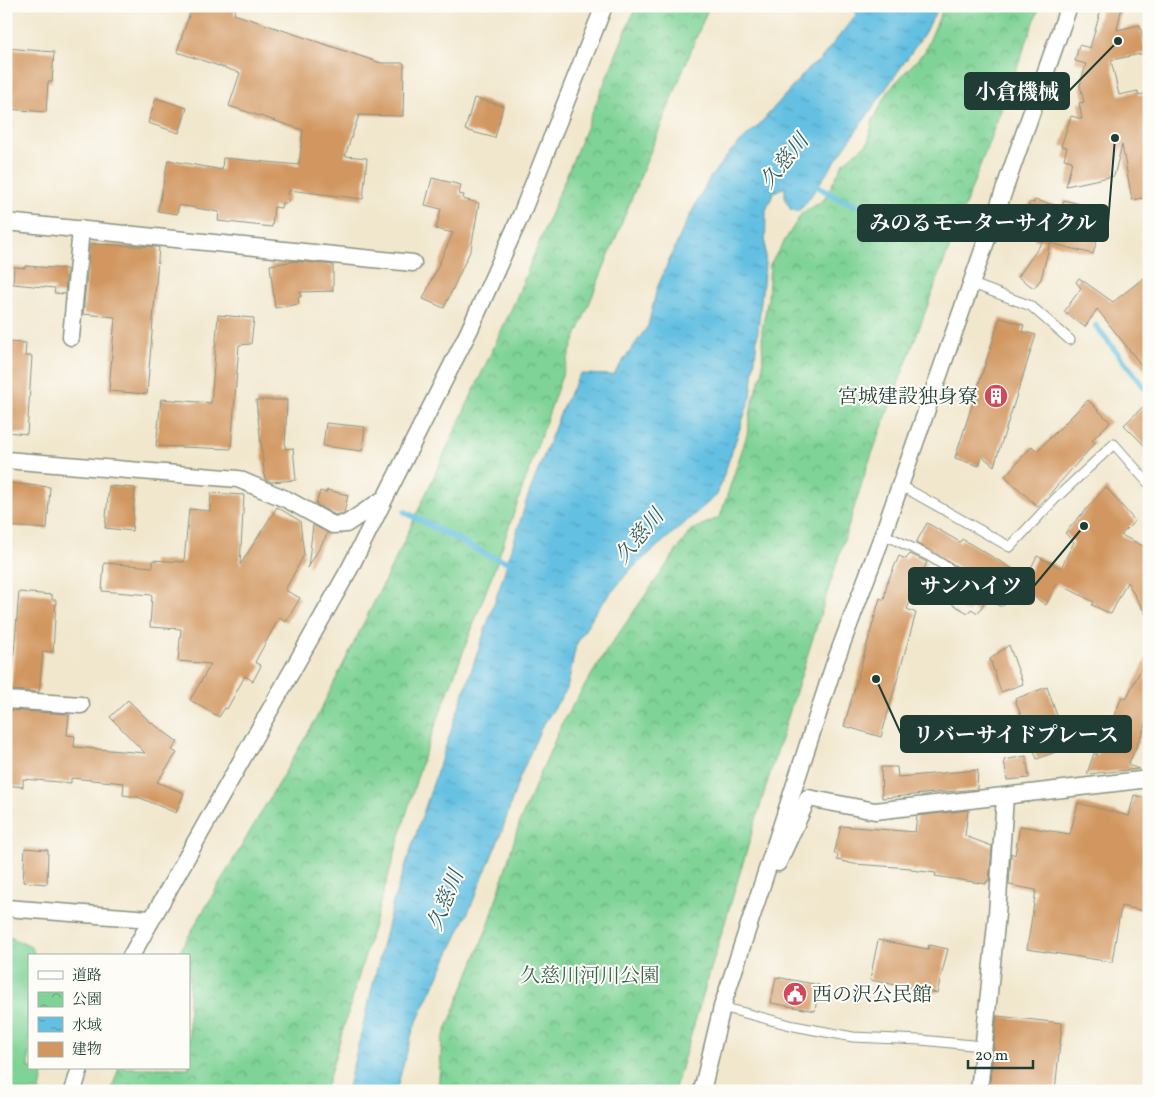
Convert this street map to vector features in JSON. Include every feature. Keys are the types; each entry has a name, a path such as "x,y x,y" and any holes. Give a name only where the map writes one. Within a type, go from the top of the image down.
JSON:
{"street":[{"path":"132,954 150,919 350,568 469,331 521,216 604,6"},
{"path":"702,1091 722,1007 834,665 883,534 1068,6"},
{"path":"6,222 413,263"},
{"path":"71,338 81,230"},
{"path":"6,460 238,479 288,500 333,525 346,524 386,496"},
{"path":"6,700 81,705"},
{"path":"754,913 808,798 875,811 1149,779"},
{"path":"979,1091 982,1046 997,914 1005,797"},
{"path":"6,908 150,919"},
{"path":"73,1091 79,1070"}],"lane":[{"path":"970,283 1031,306 1070,340"},
{"path":"900,485 1010,546 1114,444 1149,484"},
{"path":"883,534 929,556 1000,601"},
{"path":"722,1007 794,1026 853,1037 921,1040 982,1046"}],"green space":[{"path":"636,6 709,6 573,344 494,570 422,761 325,1091 111,1091 118,1070 190,1070 190,954 178,954 316,719 400,550 515,301"},
{"name":"久慈川河川公園","path":"944,6 1040,6 867,467 768,780 674,1091 438,1091 442,1040 489,924 520,821 563,721 605,653 691,530 720,517 747,435 752,403 763,371 762,330 768,298 770,264 802,213 824,200 843,163 868,143 873,120 889,90 925,51"},
{"path":"6,935 31,947 34,954 28,954 28,1070 44,1070 40,1091 6,1091"}],"water":[{"name":"久慈川","path":"854,6 940,6 920,40 803,207 798,211 791,210 785,199 785,187 774,192 766,210 765,264 751,396 717,495 630,570 596,611 576,645 567,689 541,728 519,779 502,831 471,906 413,1030 396,1091 347,1091 393,902 500,586 528,496 564,404 580,374 613,375 648,326 657,288 684,227 709,179 730,152 757,127 809,68 819,61 856,15"}],"building":[{"path":"192,6 236,6 234,14 381,63 404,63 403,116 359,115 345,156 367,158 363,199 289,190 288,203 282,203 281,208 274,207 272,227 218,221 219,212 179,205 177,214 158,211 168,160 222,170 223,158 299,165 303,130 229,106 240,73 177,52"},
{"path":"1102,6 1122,6 1117,30 1140,25 1146,53 1111,60 1119,95 1138,91 1138,95 1149,93 1149,197 1132,200 1122,145 1114,176 1066,186 1072,161 1064,159 1067,147 1061,146 1071,116 1082,119 1079,103 1084,102 1080,85 1086,64 1075,61 1079,45 1090,48"},
{"path":"6,48 54,52 52,82 48,82 46,112 8,109 11,79 6,79"},
{"path":"156,98 187,108 179,133 148,123"},
{"path":"474,98 503,106 495,138 465,130"},
{"path":"432,178 461,185 459,194 464,195 463,199 479,203 471,249 444,308 423,299 453,233 436,229 441,209 425,205"},
{"path":"1035,200 1062,207 1064,200 1105,211 1093,254 1050,243 1041,279 1034,288 1018,277 1043,241 1034,239 1036,234 1022,230 1030,202 1034,203"},
{"path":"90,244 159,247 147,394 109,391 115,317 83,314"},
{"path":"295,261 333,265 333,291 300,292 301,297 298,297 299,304 275,308 270,265"},
{"path":"25,266 67,269 65,294 54,293 55,288 13,284 14,267 25,268"},
{"path":"1149,274 1149,375 1097,309 1085,327 1064,312 1081,288 1076,282 1079,278 1113,302"},
{"path":"218,315 254,318 251,344 239,345 231,449 156,446 161,399 211,403"},
{"name":"宮城建設独身寮","path":"1000,318 1024,325 1022,331 1036,335 994,466 982,456 979,466 955,458"},
{"path":"6,342 26,343 25,356 32,356 27,434 6,432"},
{"path":"256,400 287,400 285,449 293,448 296,480 271,482 265,479"},
{"path":"1088,400 1110,422 1092,440 1095,443 1038,507 1005,476 1032,446 1037,451"},
{"path":"1149,401 1149,450 1124,425"},
{"path":"326,423 365,427 362,451 323,446"},
{"path":"6,483 50,487 47,529 6,526"},
{"path":"109,486 135,488 132,531 105,528"},
{"path":"1106,487 1135,521 1121,535 1149,549 1149,620 1127,582 1111,614 1092,605 1094,602 1057,583 1046,605 1021,588 1037,556 1061,568 1074,542 1065,533"},
{"path":"327,490 348,495 344,513 335,515 316,504 320,491 326,493"},
{"path":"211,493 244,495 240,565 277,507 300,521 304,555 285,590 300,598 286,622 279,618 255,662 261,666 253,681 245,676 227,709 225,708 219,717 190,700 211,664 178,661 181,629 150,627 152,595 102,591 104,563 153,567 153,560 184,562 189,509 210,511"},
{"path":"927,523 960,542 962,539 1013,569 1023,604 916,543"},
{"path":"313,525 328,533 308,568"},
{"path":"910,554 927,562 907,609 916,613 881,737 844,726 880,598 884,600 887,583 899,556 906,559"},
{"path":"963,585 986,599 978,613 971,609 968,613 952,604"},
{"path":"19,592 52,595 52,600 56,600 53,652 43,651 39,692 11,690"},
{"path":"1009,645 1023,684 1001,692 990,659"},
{"path":"1149,653 1149,718 1128,765 1139,769 1087,774 1094,753 1097,755 1122,697 1126,699"},
{"path":"1047,687 1068,747 1037,759 1015,699"},
{"path":"128,700 148,720 178,742 172,750 177,753 157,782 184,793 176,813 138,797 123,795 124,783 71,778 71,783 23,779 23,787 6,785 6,714 9,714 10,710 69,714 67,735 75,736 74,747 145,753 110,717"},
{"path":"1026,756 1029,778 1007,780 1004,760"},
{"path":"881,767 897,767 898,777 978,770 977,789 882,798"},
{"path":"1134,795 1149,799 1149,912 1121,906 1112,962 1027,949 1036,890 1009,885 1011,853 1015,855 1020,826 1070,834 1078,803 1129,816"},
{"path":"968,810 965,836 992,846 989,881 986,884 935,876 936,873 911,870 911,868 854,864 837,860 838,854 834,854 841,826 915,832 917,816"},
{"path":"25,848 48,850 47,884 23,882"},
{"path":"878,940 928,949 929,945 948,949 937,993 870,980"},
{"name":"西の沢公民館","path":"776,977 819,985 815,1011 771,1003"},
{"path":"997,1016 1062,1023 1055,1091 989,1091"}],"waterway":[{"path":"813,183 835,197 960,242"},
{"path":"1096,326 1149,393"},
{"path":"405,512 487,555 515,564"}],"place":[{"name":"小倉機械","path":"1118,41"},
{"name":"みのるモーターサイクル","path":"1115,138"},
{"name":"宮城建設独身寮","path":"996,396"},
{"name":"サンハイツ","path":"1084,526"},
{"name":"リバーサイドプレース","path":"876,679"},
{"name":"西の沢公民館","path":"795,994"}]}
